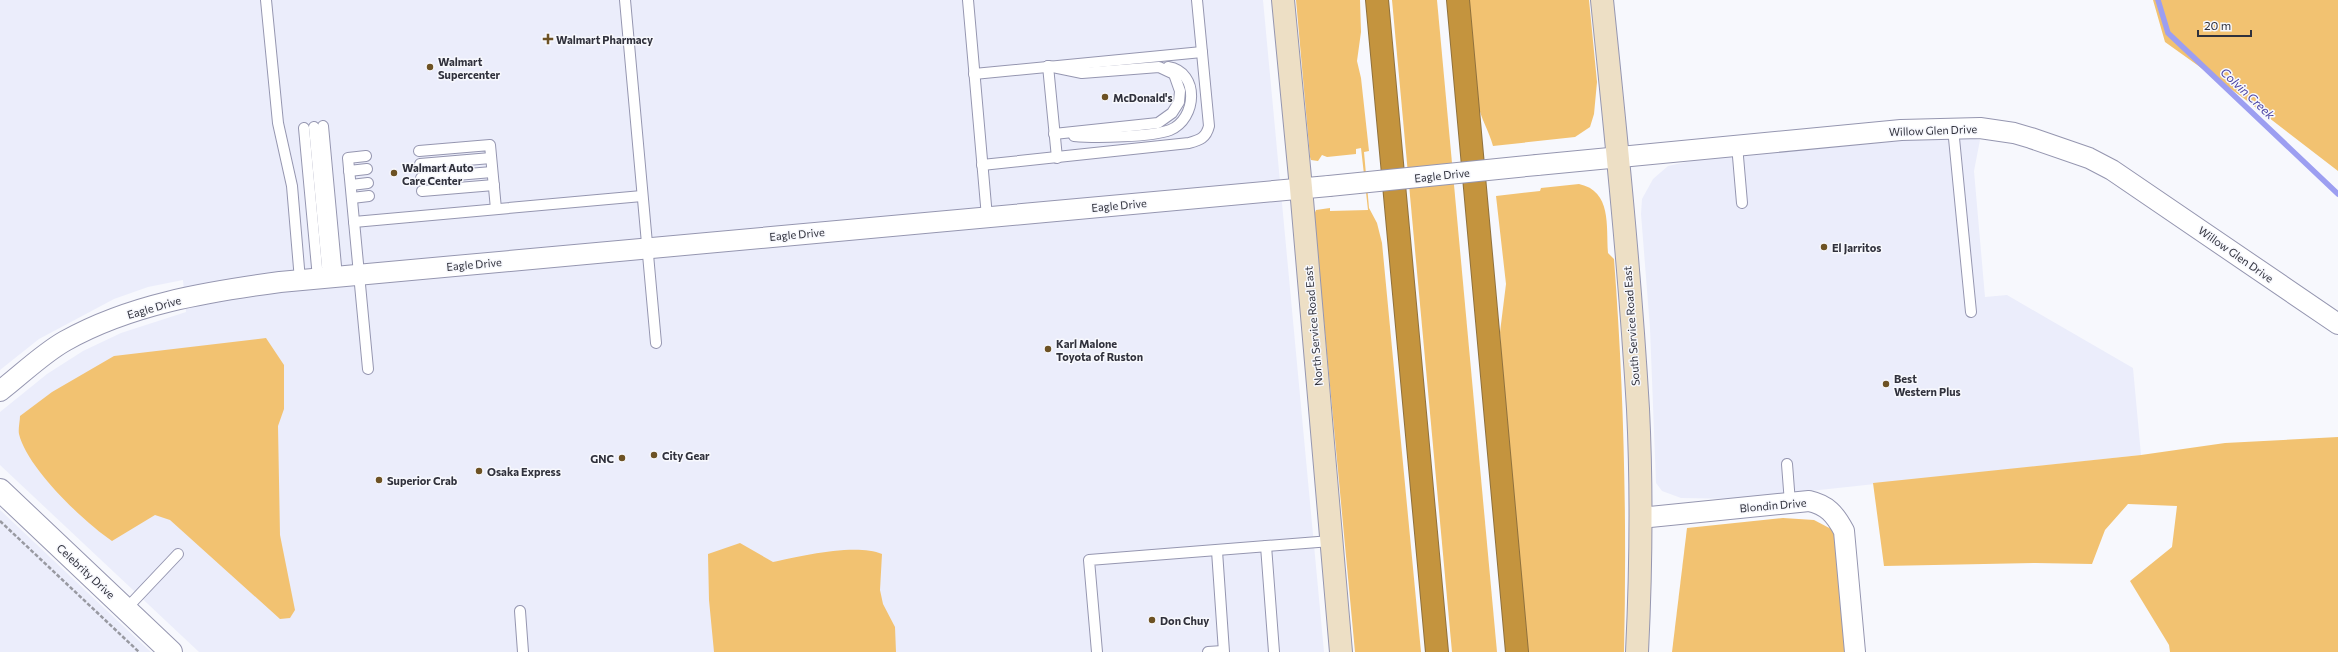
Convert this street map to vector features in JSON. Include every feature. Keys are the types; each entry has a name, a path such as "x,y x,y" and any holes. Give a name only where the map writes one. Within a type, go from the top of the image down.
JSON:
{"highway":[{"path":"1377,0 1437,652"},
{"path":"1458,0 1517,652"}],"main road":[{"name":"North Service Road East","path":"1283,0 1301,188 1341,652"},
{"name":"South Service Road East","path":"1602,0 1618,158 1638,410 1640,518 1638,652"}],"street":[{"name":"Willow Glen Drive","path":"1618,158 1737,145 1954,128 1980,128 2014,132 2089,158 2134,185 2338,324"},
{"name":"Eagle Drive","path":"0,391 63,342 89,328 161,303 218,291 321,278 1329,186 1618,158"},
{"name":"Celebrity Drive","path":"0,490 171,652"},
{"name":"Blondin Drive","path":"1640,518 1809,501 1823,504 1836,516 1844,531 1855,652"}],"lane":[{"path":"266,0 278,123 292,186 321,278"},
{"path":"625,0 656,343"},
{"path":"968,0 987,217"},
{"path":"982,165 1189,143 1201,139 1207,134 1209,126 1197,0"},
{"path":"974,74 1202,52"},
{"path":"1048,66 1082,73 1159,67 1174,74 1180,91 1176,109 1158,123 1054,134"},
{"path":"1048,66 1057,158"},
{"path":"321,278 313,127 321,278"},
{"path":"1954,128 1970,312"},
{"path":"419,152 490,145 496,209"},
{"path":"1737,145 1742,203"},
{"path":"366,156 348,158 368,369"},
{"path":"420,164 491,158"},
{"path":"349,171 367,169"},
{"path":"421,178 492,172"},
{"path":"351,185 368,183"},
{"path":"422,191 494,185"},
{"path":"352,198 369,196"},
{"path":"354,222 642,196"},
{"path":"1787,464 1790,503"},
{"path":"1097,652 1089,560 1331,541"},
{"path":"1266,546 1274,652"},
{"path":"1208,652 1224,651 1217,551"},
{"path":"126,609 178,554"},
{"path":"520,611 523,652"}],"path":[{"path":"0,521 139,652"}],"shaded area":[{"path":"0,0 1263,0 1324,652 199,652 0,465 0,412 47,374 83,351 121,333 186,312 183,280 148,287 114,299 39,339 0,370"},
{"path":"1296,0 1360,0 1361,32 1357,61 1361,78 1369,151 1364,152 1369,208 1377,223 1382,243 1421,652 1355,652 1314,215 1316,210 1330,208 1330,211 1368,210 1361,148 1356,149 1356,154 1327,157 1322,155 1318,161 1311,160"},
{"path":"1392,0 1437,0 1497,652 1452,652"},
{"path":"1469,0 1589,0 1597,82 1594,114 1590,127 1575,137 1493,146 1478,104"},
{"path":"2153,0 2338,0 2338,171 2242,97 2165,42"},
{"path":"1964,137 1980,140 1974,171 1985,297 2007,295 2133,368 2141,455 1737,499 1681,498 1662,491 1656,483 1650,328 1641,214 1642,199 1653,179 1668,166 1696,160 1898,141"},
{"path":"1579,184 1590,188 1597,194 1602,202 1607,221 1608,253 1614,259 1624,455 1624,652 1528,652 1501,350 1500,332 1506,284 1496,196 1540,191 1541,188"},
{"path":"266,338 284,365 284,409 278,426 280,535 295,610 290,618 280,619 170,520 155,515 112,541 72,508 58,493 33,462 24,448 19,434 20,416 52,392 114,356"},
{"path":"2338,437 2338,652 2170,652 2169,645 2130,581 2172,547 2177,506 2128,504 2105,530 2092,564 2035,563 1884,566 1873,483 2141,455 2225,443"},
{"path":"0,510 139,641 151,652 0,652"},
{"path":"1783,518 1814,520 1835,531 1848,652 1672,652 1687,528"},
{"path":"740,543 773,562 843,550 871,551 882,554 880,590 883,604 895,627 896,652 714,652 709,600 708,554"}],"waterway":[{"name":"Colvin Creek","path":"2158,0 2168,33 2338,194"}],"place":[{"name":"Walmart Pharmacy","path":"548,39"},
{"name":"Walmart Supercenter","path":"430,67"},
{"name":"McDonald's","path":"1105,97"},
{"name":"Walmart Auto Care Center","path":"394,173"},
{"name":"El Jarritos","path":"1824,247"},
{"name":"Karl Malone Toyota of Ruston","path":"1048,349"},
{"name":"Best Western Plus","path":"1886,384"},
{"name":"City Gear","path":"654,455"},
{"name":"GNC","path":"622,458"},
{"name":"Osaka Express","path":"479,471"},
{"name":"Superior Crab","path":"379,480"},
{"name":"Don Chuy","path":"1152,620"}]}
